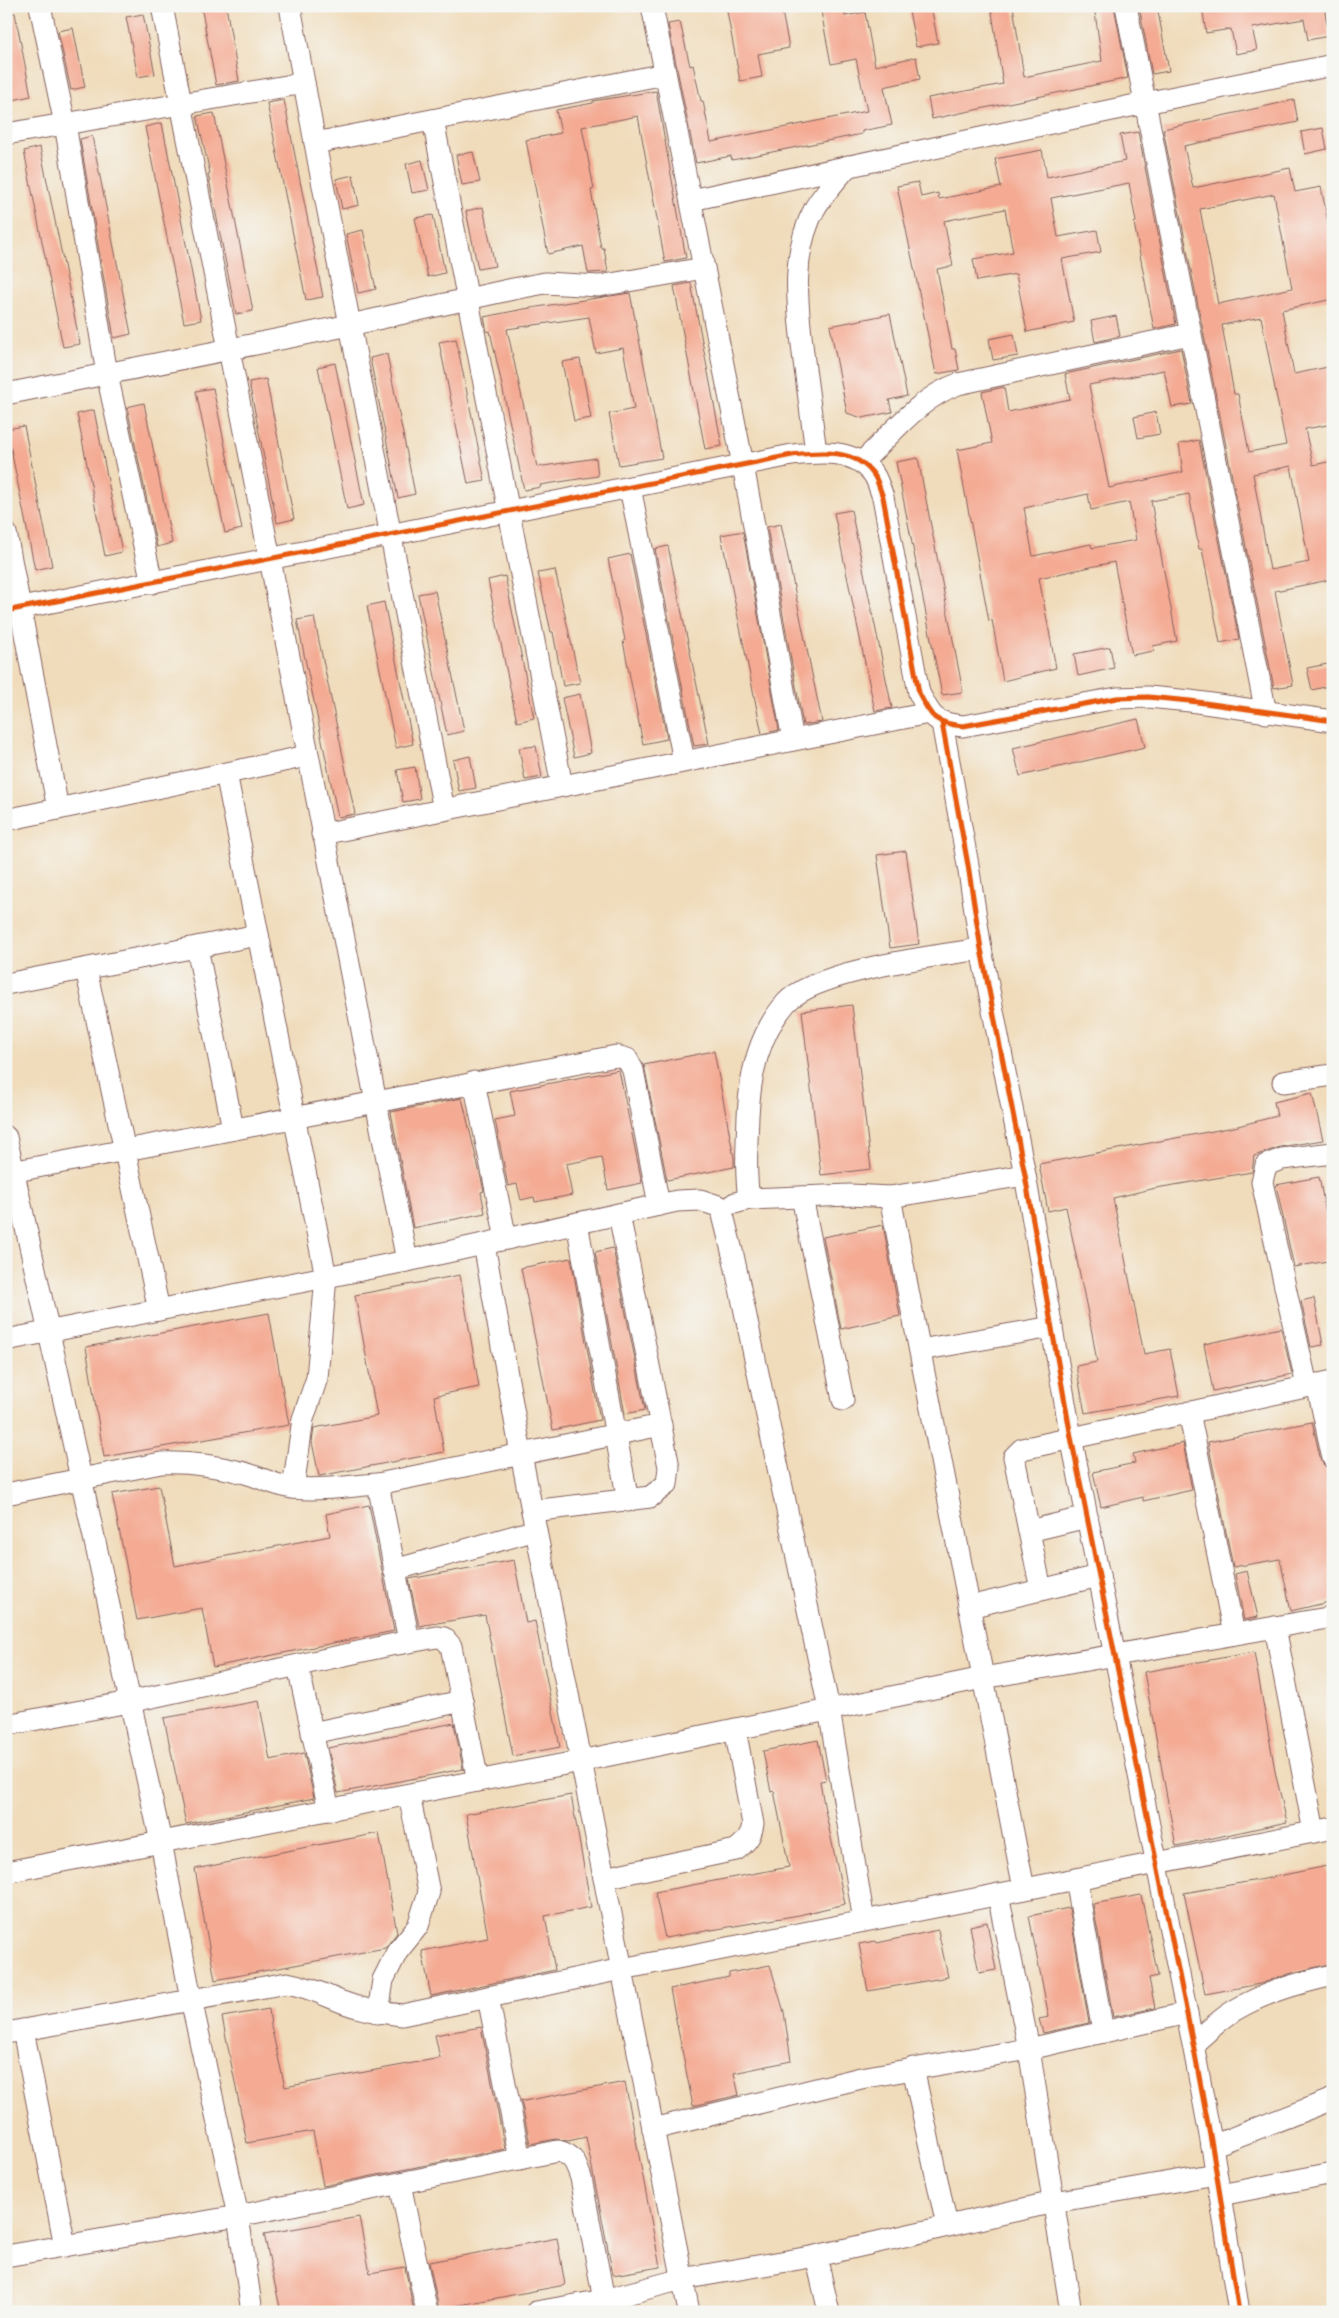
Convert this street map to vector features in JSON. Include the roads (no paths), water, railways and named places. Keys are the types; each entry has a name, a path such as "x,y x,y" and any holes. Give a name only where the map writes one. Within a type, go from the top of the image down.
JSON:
{"street":[{"path":"40,6 65,124 107,374 152,583"},
{"path":"162,6 322,834 407,1261"},
{"path":"290,6 444,810"},
{"path":"652,6 743,465 793,740"},
{"path":"1126,6 1266,713"},
{"path":"691,200 1145,103 1333,66"},
{"path":"315,143 665,74"},
{"path":"6,134 304,82"},
{"path":"433,120 562,786"},
{"path":"816,452 797,307 797,273 804,236 814,210 827,189 848,166"},
{"path":"6,394 350,325 545,283 599,286 704,268"},
{"path":"862,462 925,401 940,391 958,384 1190,334"},
{"path":"13,610 816,452 841,454 862,462 875,476 883,497 919,693 936,718 968,865 981,949 1025,1175 1087,1517 1193,2044 1239,2312"},
{"path":"630,488 684,762"},
{"path":"6,533 13,610 58,809"},
{"path":"322,834 793,740 936,718 963,726 1117,698 1148,697 1190,700 1266,713 1333,721"},
{"path":"6,820 307,756"},
{"path":"226,773 326,1277 317,1378 303,1419 293,1488"},
{"path":"6,984 258,935"},
{"path":"196,947 233,1129"},
{"path":"749,1199 745,1174 750,1082 760,1048 772,1023 786,1002 803,990 832,976 981,949"},
{"path":"86,969 159,1310"},
{"path":"10,1172 616,1056 627,1059 632,1070 659,1205"},
{"path":"1283,1082 1333,1075"},
{"path":"474,1082 506,1239"},
{"path":"6,1137 10,1172 48,1332 161,1842 191,1999 238,2216 252,2312"},
{"path":"1333,1153 1282,1159 1274,1162 1266,1166 1262,1182 1319,1384 1333,1458"},
{"path":"6,1340 407,1261 677,1201 700,1200 721,1207 749,1199 850,1195 890,1196 1025,1175"},
{"path":"890,1196 1024,1890"},
{"path":"802,1197 843,1400"},
{"path":"721,1207 733,1255 829,1709 864,1921"},
{"path":"394,1570 534,1520 650,1497 667,1484 669,1467 619,1214"},
{"path":"577,1223 628,1501"},
{"path":"484,1244 521,1454 689,2312"},
{"path":"920,1350 1052,1327"},
{"path":"1040,1590 1014,1457 1022,1449 1319,1384"},
{"path":"1189,1412 1234,1634"},
{"path":"6,1494 161,1463 186,1462 247,1474 270,1483 293,1488 315,1489 378,1484 661,1425"},
{"path":"378,1484 409,1641 398,1644"},
{"path":"1029,1531 1087,1517"},
{"path":"969,1607 1100,1576"},
{"path":"6,1872 581,1761 983,1678 1333,1617"},
{"path":"64,2246 14,2032 287,1982 310,1987 343,2002 378,2013 402,2015 622,1969 1323,1830 1274,1627"},
{"path":"6,1725 129,1702 437,1637 444,1638 451,1646 478,1781"},
{"path":"298,1666 329,1810"},
{"path":"312,1733 462,1701"},
{"path":"604,1878 736,1850 746,1842 751,1836 754,1824 735,1729"},
{"path":"378,2013 383,1980 397,1952 418,1926 429,1892 409,1795"},
{"path":"1076,1879 1102,2032"},
{"path":"998,1894 1029,2049 1036,2104 1071,2312"},
{"path":"1193,2044 1234,2011 1257,1998 1287,1986 1333,1975"},
{"path":"488,1997 520,2159"},
{"path":"653,2129 861,2078 1029,2049 1187,2013"},
{"path":"913,2068 947,2226"},
{"path":"1212,2146 1333,2099"},
{"path":"6,2256 238,2216 558,2152 569,2154 576,2162 581,2178 604,2300"},
{"path":"1220,2195 1333,2173"},
{"path":"536,2312 604,2300 682,2279 816,2256 1054,2202 1216,2174"},
{"path":"400,2184 427,2312"},
{"path":"816,2256 829,2312"}]}
